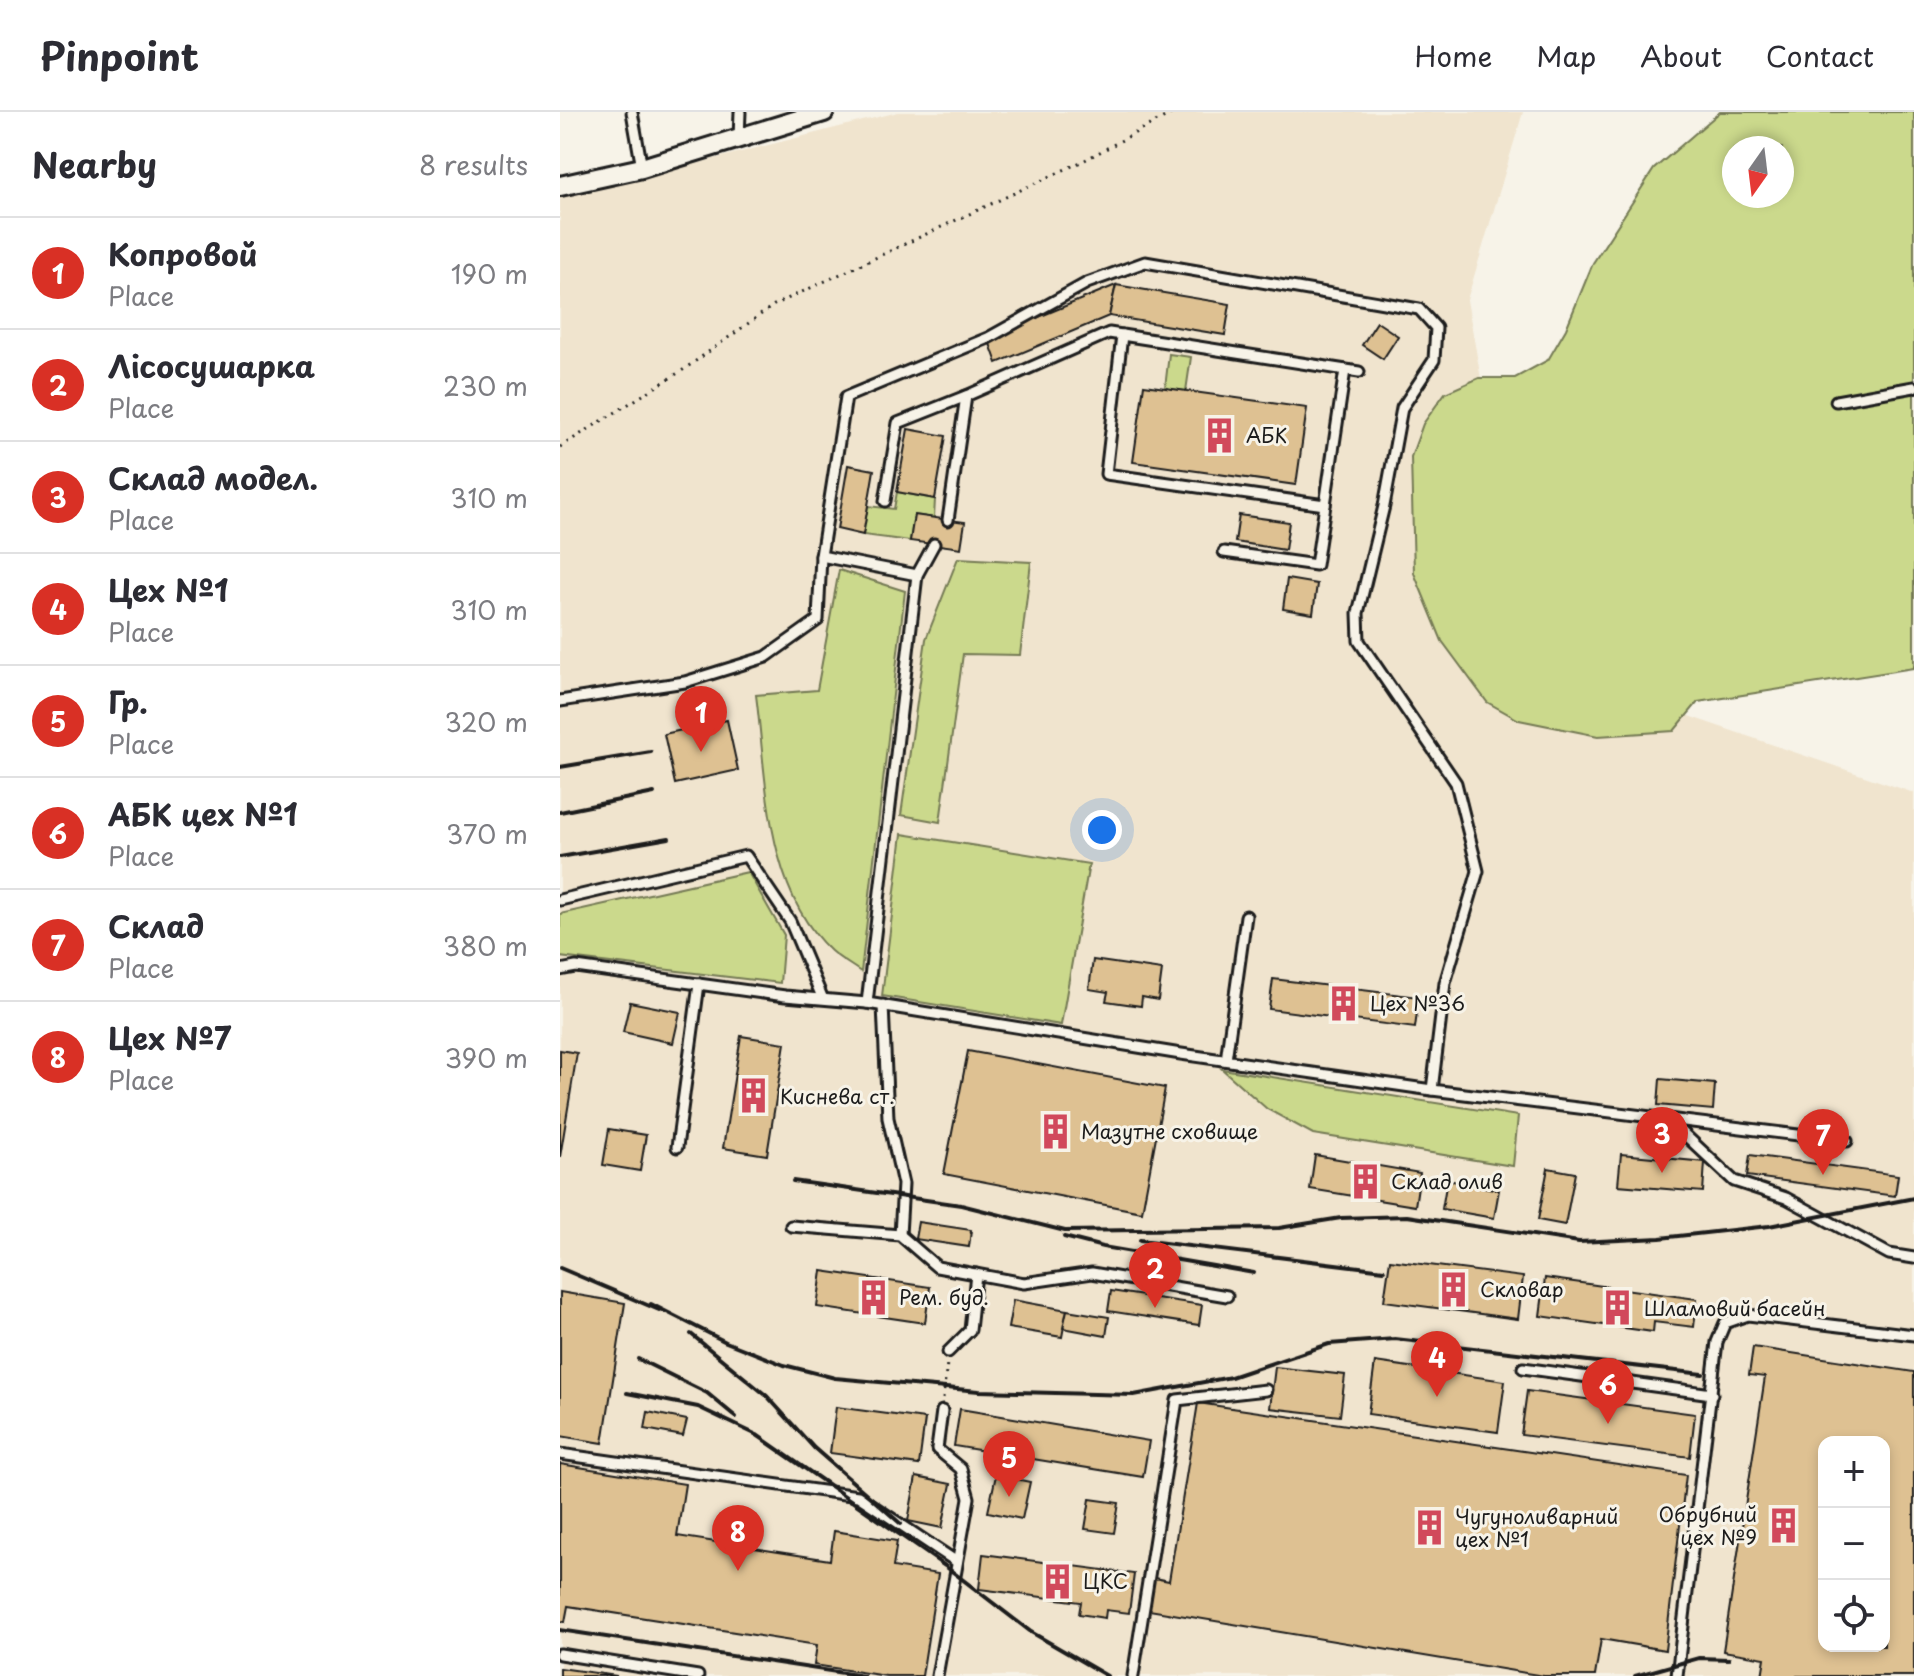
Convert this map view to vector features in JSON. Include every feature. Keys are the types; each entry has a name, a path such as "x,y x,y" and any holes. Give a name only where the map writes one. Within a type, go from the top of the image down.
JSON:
{"street":[{"path":"560,186 642,168 824,112"}],"lane":[{"path":"632,112 642,168"},
{"path":"739,138 740,112"},
{"path":"560,701 685,682 766,657 818,620 821,556 846,397 988,338 1087,283 1145,262 1419,309 1436,328 1434,360 1402,408 1384,506 1358,613 1359,641 1456,783 1478,871 1445,983 1432,1090"},
{"path":"885,501 898,423 1109,333 1359,372"},
{"path":"1122,335 1106,474 1325,505"},
{"path":"1224,552 1316,565 1345,370"},
{"path":"1836,401 1914,387"},
{"path":"948,520 966,396"},
{"path":"867,1003 917,575 934,544"},
{"path":"821,556 917,575"},
{"path":"560,900 746,856 790,921 822,997"},
{"path":"1226,1060 1246,916"},
{"path":"560,970 576,967 785,996 883,1005 1432,1090 1847,1141"},
{"path":"677,1147 699,984"},
{"path":"883,1005 888,1118 903,1184 900,1235"},
{"path":"1668,1119 1734,1181 1786,1198 1889,1254 1914,1258"},
{"path":"791,1226 900,1235 937,1267 1024,1283 1092,1273 1227,1296"},
{"path":"948,1352 970,1330 976,1274"},
{"path":"1677,1676 1717,1342 1725,1323 1748,1315 1914,1335"},
{"path":"1523,1368 1712,1394"},
{"path":"1133,1676 1177,1400 1266,1390"},
{"path":"937,1676 969,1498 961,1469 937,1449 942,1411"},
{"path":"560,1454 858,1496 957,1562"},
{"path":"560,1654 698,1676"}],"path":[{"path":"560,447 683,370 774,305 1070,167 1174,112"},
{"path":"942,1411 948,1352"}],"shaded area":[{"path":"898,112 1523,112 1467,300 1514,565 1659,706 1914,793 1914,1676 560,1676 560,198"}],"green space":[{"path":"1720,112 1914,112 1914,668 1698,702 1674,731 1598,736 1519,720 1487,702 1442,641 1414,573 1411,457 1423,424 1445,393 1479,378 1515,378 1548,360 1566,329 1593,263 1654,169"},
{"path":"1169,354 1191,357 1186,391 1165,388"},
{"path":"897,492 935,499 934,518 914,515 910,541 863,535 868,506 894,509"},
{"path":"958,558 1031,562 1020,655 963,654 940,822 901,815 926,639"},
{"path":"839,570 905,591 861,972 831,951 809,926 793,897 773,831 756,695 817,690"},
{"path":"902,834 1089,864 1061,1025 882,996"},
{"path":"748,872 784,935 780,983 560,957 560,914"},
{"path":"1222,1069 1518,1116 1513,1166 1313,1134 1267,1109"}],"building":[{"path":"1116,285 1109,316 997,363 988,338"},
{"path":"1116,285 1230,304 1225,335 1109,316"},
{"path":"1377,322 1398,336 1383,359 1362,345"},
{"name":"АБК","path":"1144,385 1307,408 1296,485 1133,462"},
{"path":"908,429 946,436 935,499 897,492"},
{"path":"848,465 874,470 863,535 837,529"},
{"path":"914,515 965,522 961,548 910,541"},
{"path":"1239,515 1289,522 1285,550 1235,542"},
{"path":"1287,579 1317,584 1313,614 1283,609"},
{"path":"727,720 738,770 675,784 664,734"},
{"path":"1093,960 1162,970 1158,1000 1142,997 1141,1006 1106,1001 1108,992 1089,989"},
{"name":"Цех №36","path":"1273,979 1419,997 1415,1028 1269,1009"},
{"path":"630,1002 680,1012 673,1043 623,1032"},
{"name":"Киснева ст.","path":"741,1036 785,1043 767,1155 723,1148"},
{"path":"560,1050 577,1053 560,1157"},
{"name":"Мазутне сховище","path":"968,1051 1165,1088 1142,1212 944,1174"},
{"path":"1660,1079 1715,1084 1713,1110 1658,1105"},
{"path":"609,1129 646,1135 640,1171 603,1165"},
{"path":"1621,1154 1705,1162 1703,1192 1618,1185"},
{"name":"Склад олив","path":"1315,1155 1420,1173 1415,1206 1310,1189"},
{"path":"1750,1155 1898,1175 1895,1196 1747,1176"},
{"path":"1548,1168 1575,1173 1565,1225 1538,1220"},
{"path":"1447,1180 1499,1190 1494,1218 1442,1209"},
{"path":"918,1222 971,1230 969,1247 915,1239"},
{"name":"Скловар","path":"1390,1260 1523,1277 1518,1319 1384,1301"},
{"name":"Рем. буд.","path":"822,1271 930,1287 925,1323 817,1307"},
{"name":"Шламовий басейн","path":"1545,1278 1697,1299 1694,1327 1654,1322 1653,1332 1540,1316"},
{"path":"1111,1291 1202,1305 1199,1325 1108,1311"},
{"path":"560,1292 625,1303 603,1443 560,1436"},
{"path":"1013,1300 1067,1310 1062,1337 1008,1328"},
{"path":"1067,1310 1109,1317 1106,1336 1063,1328"},
{"name":"Обрубний цех №9","path":"1753,1347 1914,1372 1914,1676 1762,1676 1765,1658 1723,1651 1765,1377 1749,1375"},
{"path":"1375,1362 1505,1381 1498,1432 1368,1414"},
{"path":"1275,1367 1345,1375 1340,1416 1270,1408"},
{"path":"1527,1391 1695,1414 1690,1457 1521,1435"},
{"name":"Чугуноливарний цех №1","path":"1198,1403 1686,1475 1665,1650 1601,1639 1595,1676 1544,1676 1149,1610 1154,1578 1169,1581"},
{"path":"836,1407 925,1419 919,1465 830,1453"},
{"path":"960,1409 1149,1441 1143,1477 954,1446"},
{"path":"648,1412 687,1420 683,1436 645,1429"},
{"path":"560,1464 685,1484 677,1536 830,1560 834,1531 897,1541 893,1567 938,1574 922,1676 886,1676 814,1665 817,1645 568,1606 565,1622 560,1621"},
{"path":"996,1475 1030,1482 1022,1519 988,1512"},
{"path":"916,1477 951,1484 942,1528 908,1521"},
{"path":"1090,1499 1119,1503 1114,1533 1085,1529"},
{"name":"ЦКС","path":"983,1554 1134,1574 1129,1613 1106,1610 1105,1618 1079,1614 1081,1602 979,1589"},
{"path":"560,1668 617,1676 560,1676"}],"railway":[{"path":"560,767 651,752"},
{"path":"560,812 654,793"},
{"path":"560,857 669,838"},
{"path":"793,1181 961,1205 1065,1231 1279,1228 1341,1218 1407,1216 1579,1242 1660,1238 1769,1226 1914,1198"},
{"path":"1064,1237 1103,1247 1254,1273"},
{"path":"1140,1240 1384,1270"},
{"path":"560,1268 659,1310"},
{"path":"651,1304 726,1342 784,1365 835,1378 979,1391 1134,1395 1231,1377 1329,1344 1395,1339 1703,1374"},
{"path":"691,1334 767,1396 814,1448 901,1524"},
{"path":"638,1359 707,1393 736,1417"},
{"path":"627,1393 698,1407 757,1435 945,1566 1031,1632 1107,1676"},
{"path":"560,1630 863,1676"},
{"path":"1635,1676 1699,1658 1729,1659"}],"place":[{"name":"АБК","path":"1220,435"},
{"name":"Копровой","path":"701,752"},
{"name":"Цех №36","path":"1344,1003"},
{"name":"Киснева ст.","path":"754,1096"},
{"name":"Мазутне сховище","path":"1055,1131"},
{"name":"Склад модел.","path":"1662,1173"},
{"name":"Склад","path":"1823,1175"},
{"name":"Склад олив","path":"1365,1181"},
{"name":"Скловар","path":"1454,1289"},
{"name":"Рем. буд.","path":"873,1297"},
{"name":"Лісосушарка","path":"1155,1308"},
{"name":"Шламовий басейн","path":"1618,1308"},
{"name":"Цех №1","path":"1437,1397"},
{"name":"АБК цех №1","path":"1608,1424"},
{"name":"Гр.","path":"1009,1497"},
{"name":"Обрубний цех №9","path":"1783,1526"},
{"name":"Чугуноливарний цех №1","path":"1429,1527"},
{"name":"Цех №7","path":"738,1571"},
{"name":"ЦКС","path":"1057,1581"}]}
